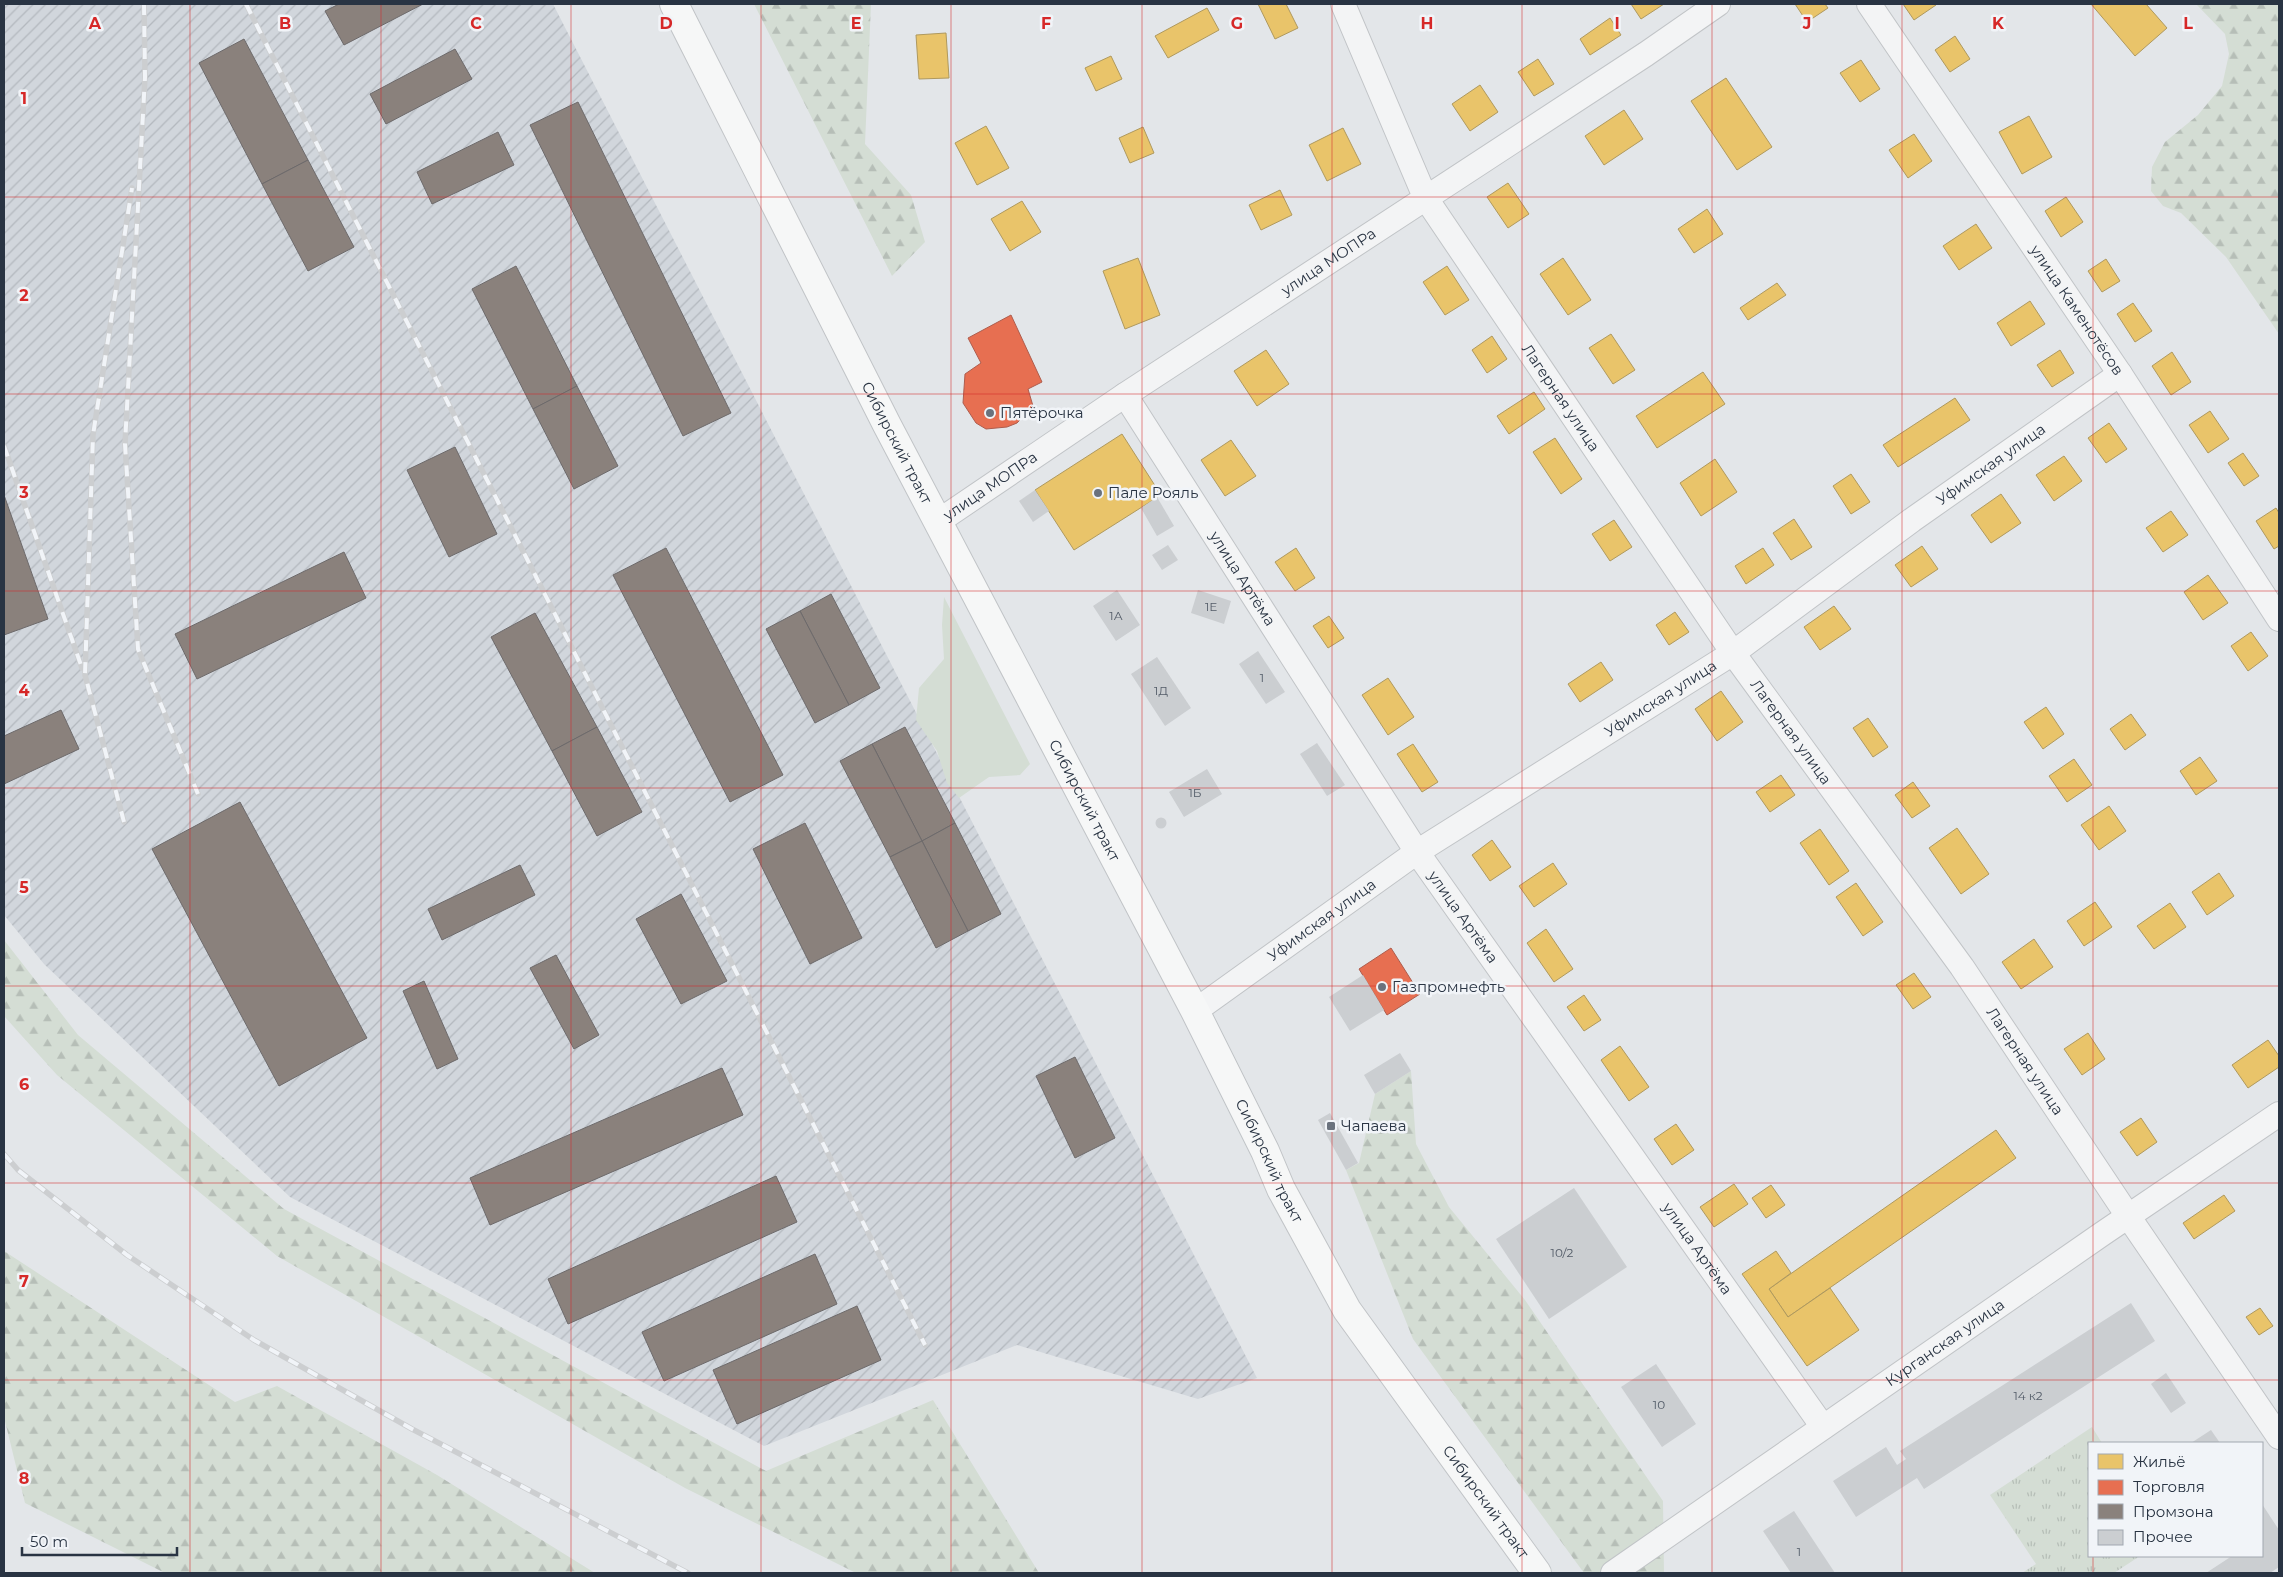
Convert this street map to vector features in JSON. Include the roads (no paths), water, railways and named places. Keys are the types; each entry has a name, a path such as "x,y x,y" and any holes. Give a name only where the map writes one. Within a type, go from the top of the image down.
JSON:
{"main road":[{"name":"Сибирский тракт","path":"674,4 883,416 1195,1011 1266,1151 1281,1189 1348,1310 1537,1573"}],"street":[{"name":"Лагерная улица","path":"1343,4 1425,197 1733,653 1962,967 2128,1216 2279,1437"},
{"name":"улица МОПРа","path":"939,521 1125,395 1425,197 1638,60 1718,4"},
{"name":"улица Каменотёсов","path":"1869,4 2120,374 2279,619"},
{"name":"Уфимская улица","path":"1195,1011 1417,852 1733,653 1912,520 2120,374"},
{"name":"улица Артёма","path":"1125,395 1417,852 1823,1427"},
{"name":"Курганская улица","path":"1613,1573 2128,1216 2279,1114"}],"railway":[{"path":"144,4 145,77 125,444 138,649 198,794"},
{"path":"246,4 925,1345"},
{"path":"124,822 85,675 93,435 132,188"},
{"path":"4,446 82,668"},
{"path":"4,1154 18,1170 127,1255 254,1340 412,1429 688,1573"}],"place":[{"name":"Пятёрочка","path":"990,413"},
{"name":"Пале Рояль","path":"1098,493"},
{"name":"Газпромнефть","path":"1382,987"},
{"name":"Чапаева","path":"1331,1126"}]}
